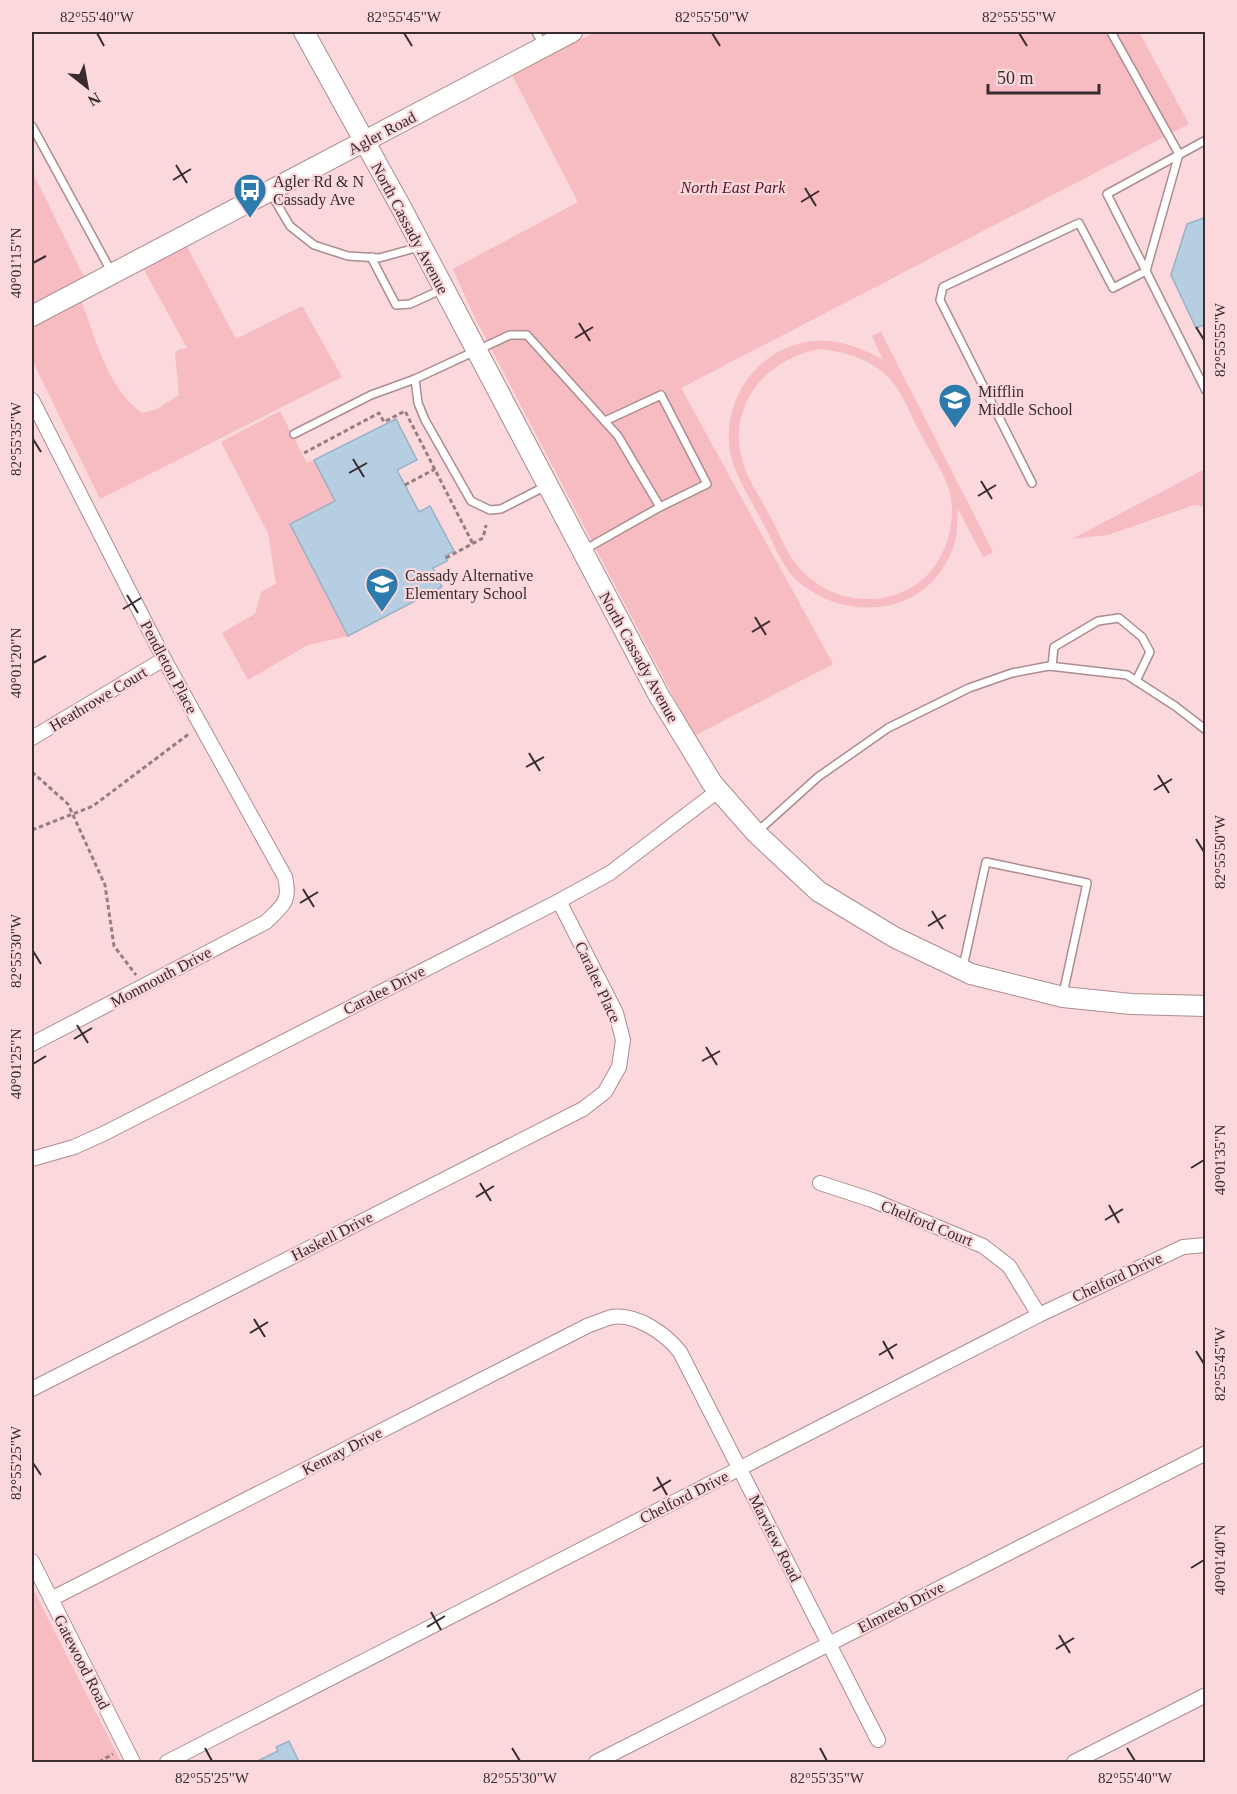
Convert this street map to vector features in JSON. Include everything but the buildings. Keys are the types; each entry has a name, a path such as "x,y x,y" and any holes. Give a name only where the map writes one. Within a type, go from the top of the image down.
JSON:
{"main road":[{"name":"North Cassady Avenue","path":"304,32 421,246 658,694 712,783 756,833 818,891 894,937 971,974 1063,997 1131,1004 1206,1006"},
{"name":"Agler Road","path":"32,316 364,143 540,39 572,32"}],"street":[{"name":"Pendleton Place","path":"33,410 164,659 285,877 288,889 286,902"},
{"name":"Heathrowe Court","path":"32,738 164,659"},
{"name":"Caralee Drive","path":"32,1159 74,1148 105,1133 559,901 610,873 719,790"},
{"name":"Caralee Place","path":"559,901 616,1013 623,1040 619,1067"},
{"name":"Monmouth Drive","path":"32,1044 266,922 286,902"},
{"name":"Haskell Drive","path":"32,1389 583,1109 606,1092 619,1067"},
{"name":"Chelford Court","path":"820,1182 872,1200 983,1246 1009,1266 1038,1315"},
{"name":"Chelford Drive","path":"168,1762 1038,1315 1183,1247 1206,1245"},
{"name":"Kenray Drive","path":"51,1599 590,1325 612,1317 637,1319"},
{"name":"Marview Road","path":"637,1319 675,1345 680,1352 878,1740"},
{"name":"Elmreeb Drive","path":"597,1762 1206,1453"},
{"name":"Gatewood Road","path":"32,1562 133,1762"},
{"path":"1074,1762 1204,1701"}],"lane":[{"path":"1032,483 940,300 940,293 943,287 1079,223 1113,288 1146,272 1179,154 1111,32"},
{"path":"32,126 112,274"},
{"path":"1206,140 1107,194 1206,391"},
{"path":"269,191 290,226 314,245 348,256 379,258 421,246"},
{"path":"371,257 396,305 410,304 443,289"},
{"path":"294,434 371,395 415,379 475,349 510,335 527,335 618,436 660,507"},
{"path":"415,379 418,403 425,420 471,501 490,510 501,509 547,485"},
{"path":"582,551 660,507 707,484 661,395 605,421"},
{"path":"1052,666 1054,647 1098,621 1119,618 1142,637 1150,652 1136,681"},
{"path":"756,833 818,777 888,728 969,688 1012,674 1052,666 1126,675 1206,730"},
{"path":"962,969 986,862 1087,883 1063,997"}],"path":[{"path":"304,453 379,413 384,422 405,411 473,544"},
{"path":"405,485 435,469"},
{"path":"446,558 473,544 486,534 486,525"},
{"path":"32,830 93,806 183,737 202,727"},
{"path":"32,772 68,804 105,885 114,945 143,987"}],"green space":[{"name":"North East Park","path":"595,32 1139,32 1189,124 681,388 833,664 694,736 474,316 453,269 578,202 512,75"},
{"path":"32,171 84,277 32,304"},
{"path":"185,243 236,339 302,306 342,377 100,499 32,360 32,326 81,301 104,362 120,390 142,413 157,409 179,395 175,354 178,350 187,348 142,266"},
{"path":"881,332 993,552 983,557 958,509 954,545 943,568 928,586 910,598 889,605 866,608 844,605 822,597 795,579 780,558 737,474 730,451 729,435 734,404 741,390 760,365 773,355 801,343 828,341 856,347 883,360 872,336","holes":["819,349 865,361 879,369 892,381 939,466 949,489 951,526 938,562 922,580 907,590 891,596 874,599 840,595 809,578 789,553 745,469 740,448 739,427 752,391 780,364"]},
{"path":"280,411 307,463 314,460 335,501 290,524 348,636 308,645 248,680 222,633 255,614 261,592 276,584 268,533 221,442"},
{"path":"1205,469 1205,507 1194,505 1108,535 1072,539"},
{"path":"32,1587 121,1762 32,1762"}],"place":[{"name":"Agler Rd & N Cassady Ave","path":"250,219"},
{"name":"Mifflin Middle School","path":"955,429"},
{"name":"Cassady Alternative Elementary School","path":"382,613"}]}
